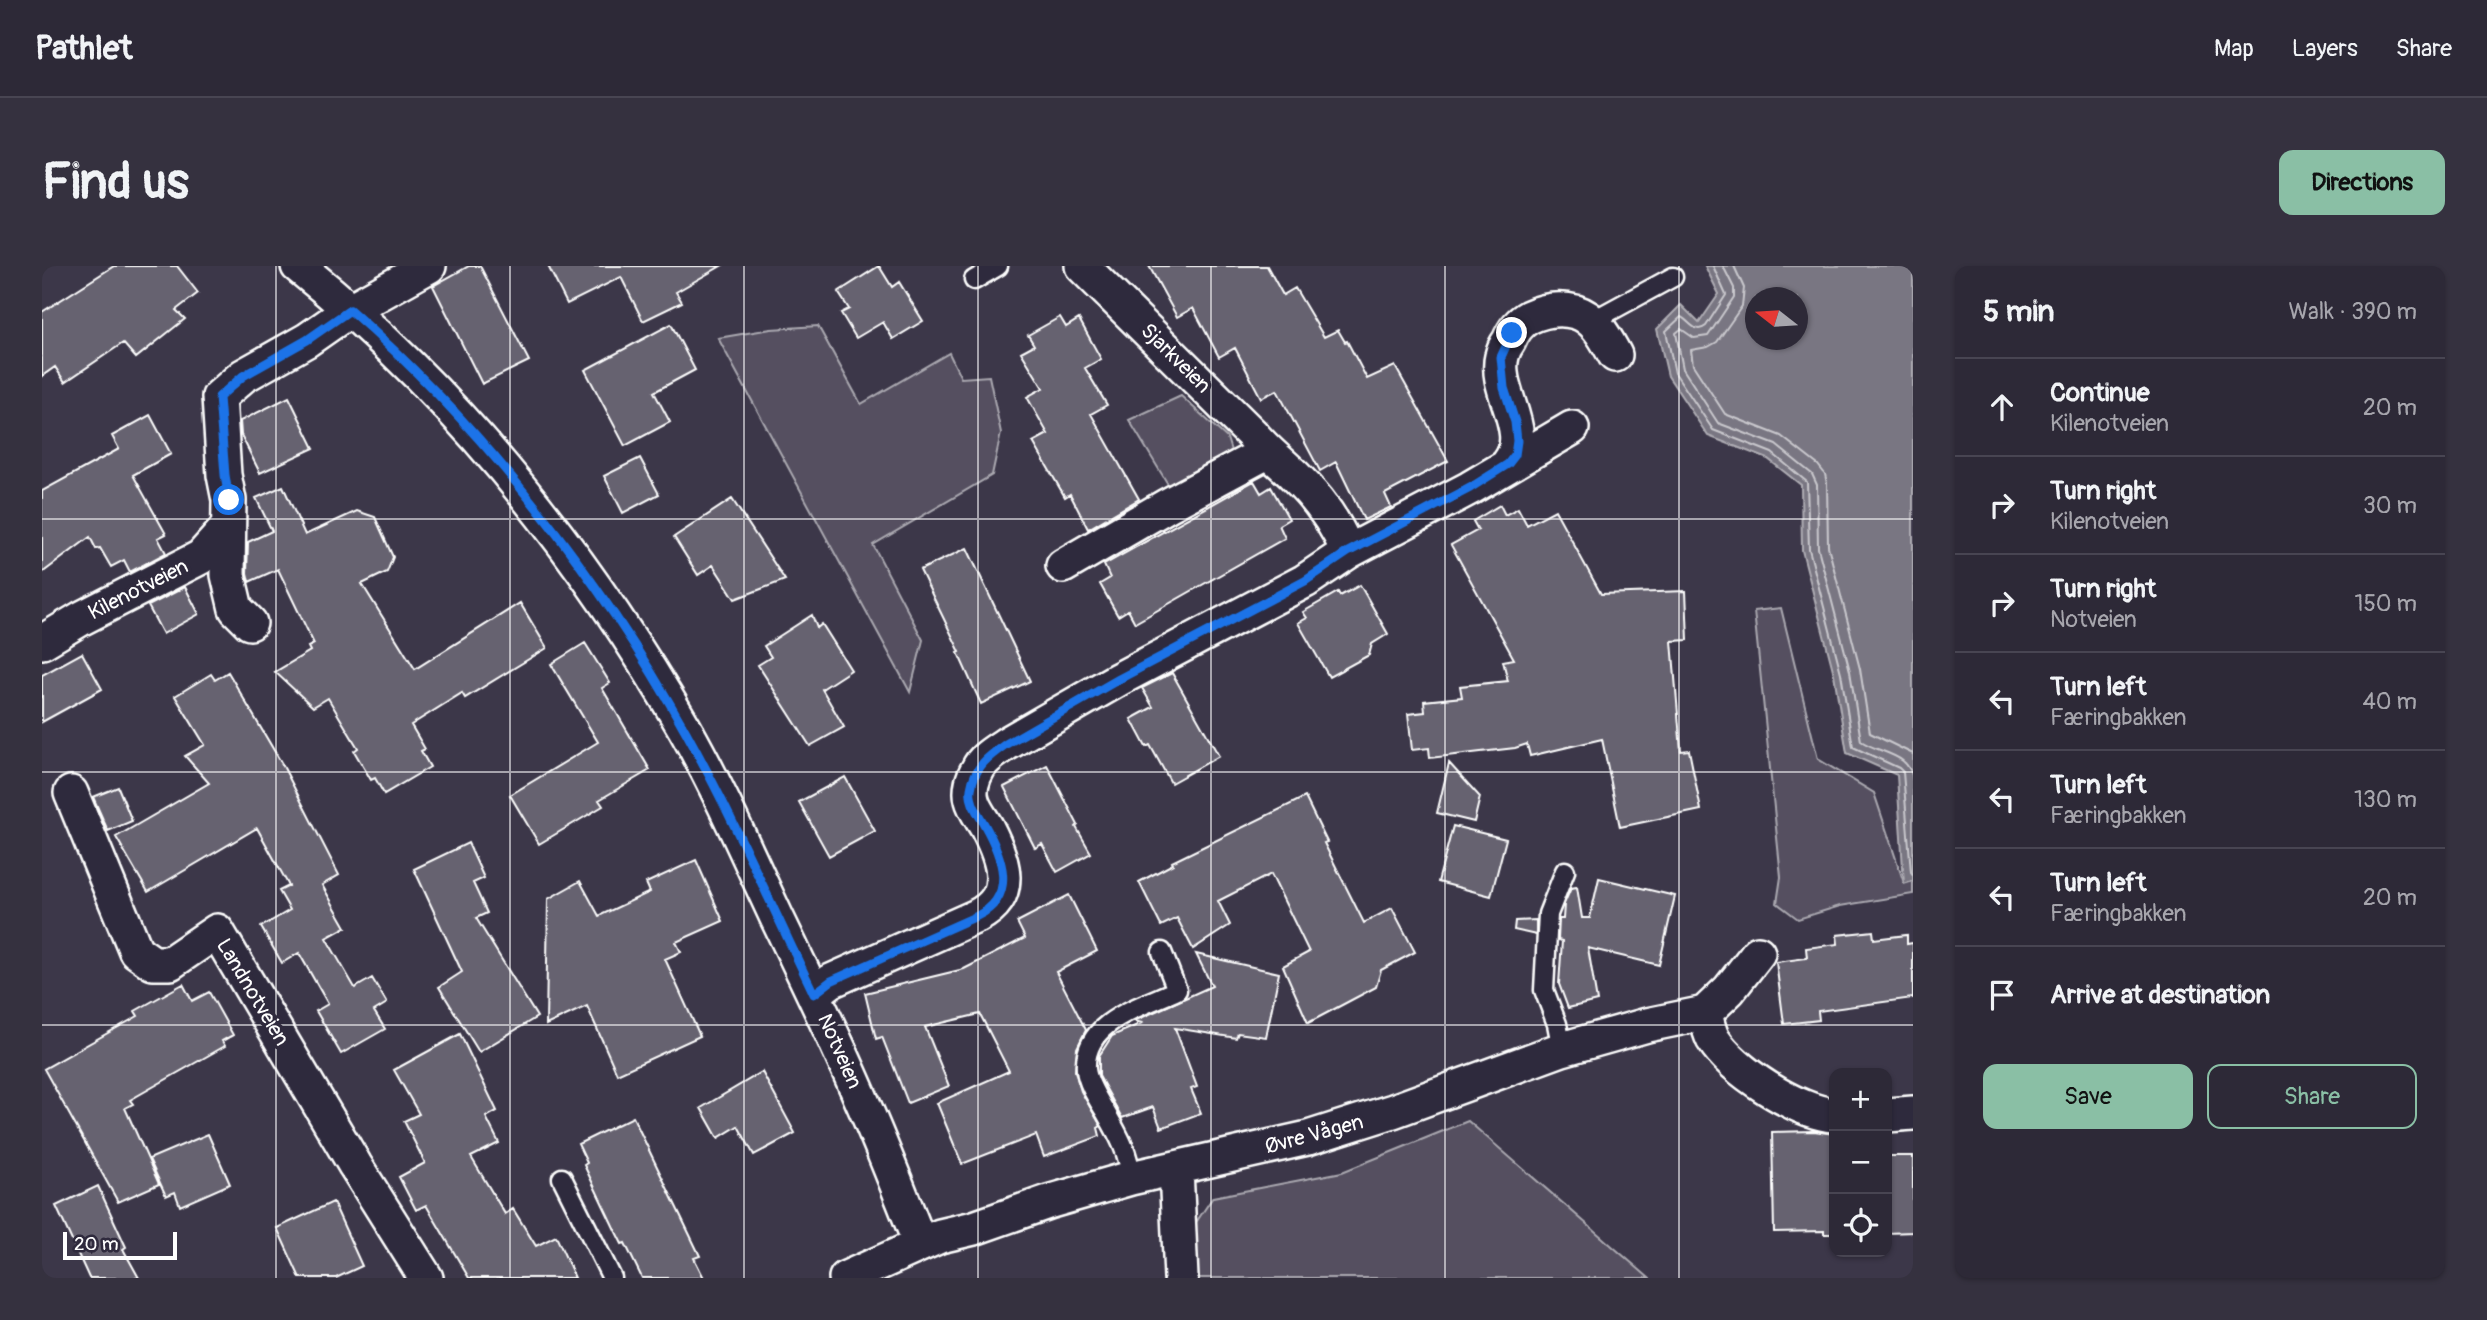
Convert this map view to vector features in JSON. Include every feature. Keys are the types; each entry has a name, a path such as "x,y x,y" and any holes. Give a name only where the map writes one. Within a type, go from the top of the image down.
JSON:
{"street":[{"name":"Notveien","path":"298,266 391,347 479,438 549,526 635,648 685,730 730,816 863,1101 920,1243"},
{"path":"250,623 236,609 228,575 229,500 219,397 243,376 307,340 350,310 429,266"},
{"name":"Sjarkveien","path":"1082,266 1267,452 1294,474 1339,529 1348,552"},
{"path":"1508,464 1515,455 1517,441 1515,422 1504,388 1501,357 1512,333 1525,319 1539,313 1572,311 1582,314 1592,321 1615,355"},
{"path":"814,994 831,981 977,916 997,902 1002,891 1003,876 999,855 972,802 971,791 979,765 990,755 1119,679 1305,581 1348,552 1470,488 1572,428"},
{"path":"1063,566 1267,452"},
{"name":"Kilenotveien","path":"42,642 82,618 201,557 228,528"},
{"name":"Landnotveien","path":"71,793 136,951 153,963 170,962 217,931 355,1165 426,1278"},
{"path":"1758,953 1729,990 1704,1013 1714,1041 1740,1066 1800,1108 1829,1115"},
{"name":"Øvre Vågen","path":"846,1278 920,1243 1131,1178 1350,1126 1562,1049 1704,1013"},
{"path":"1892,1115 1913,1113"},
{"path":"1175,1169 1181,1278"}],"lane":[{"path":"974,280 998,266"},
{"path":"1592,321 1673,277"},
{"path":"1562,1049 1557,1024 1544,990 1548,914 1565,871"},
{"path":"1131,1178 1130,1159 1086,1071 1088,1046 1098,1031 1116,1019 1177,990 1162,952"},
{"path":"562,1178 612,1278"}],"shaded area":[{"path":"818,326 861,404 949,353 961,378 989,376 1001,433 992,475 873,545 923,640 910,692 718,338 771,329"},
{"path":"1181,396 1227,438 1231,451 1224,462 1172,491 1129,420"},
{"path":"1781,608 1818,759 1874,793 1904,883 1913,881 1913,894 1840,906 1798,919 1777,903 1781,877 1754,611"},
{"path":"1468,1121 1649,1278 1194,1278 1191,1230 1213,1197 1342,1172"}],"water":[{"path":"1705,266 1913,266 1913,881 1904,884 1897,775 1847,753 1834,674 1802,550 1801,485 1768,459 1708,436 1668,376 1657,329 1681,305 1699,323 1719,294"}],"building":[{"path":"114,266 177,266 198,293 176,310 185,319 136,358 123,343 65,382 55,367 42,376 42,312"},
{"path":"469,266 480,266 529,361 482,384 433,286"},
{"path":"548,266 721,266 676,292 682,302 643,321 621,277 567,304"},
{"path":"879,266 892,287 899,282 923,321 893,339 883,322 856,338 841,313 849,309 838,292"},
{"path":"1149,266 1267,266 1283,295 1295,288 1324,337 1338,330 1345,342 1347,341 1367,379 1395,366 1448,461 1385,494 1391,507 1364,520 1336,462 1320,471 1277,390 1261,398 1235,348 1219,357 1193,308 1177,317"},
{"path":"1060,317 1066,327 1079,319 1101,359 1085,368 1107,405 1091,414 1139,499 1088,529 1070,494 1065,497 1033,442 1048,434 1027,397 1043,388 1021,352 1034,345 1028,335"},
{"path":"671,324 695,370 654,392 670,422 625,446 585,370"},
{"path":"289,397 314,448 260,473 241,435 240,421"},
{"path":"150,415 171,454 133,475 166,534 158,538 166,553 130,572 124,560 111,567 90,537 42,573 42,491 119,449 112,436"},
{"path":"640,458 659,494 623,513 604,476"},
{"path":"1254,481 1261,493 1271,487 1289,519 1279,525 1285,538 1135,623 1128,610 1118,616 1100,584 1110,578 1104,565"},
{"path":"283,486 305,535 357,511 375,517 393,557 387,572 362,584 415,669 520,603 547,648 465,698 462,693 411,725 425,749 421,751 430,767 384,794 375,778 371,780 354,751 358,748 328,698 313,707 275,672 310,651 308,647 314,644 278,569 249,582 247,573 248,542 272,531 256,498"},
{"path":"732,499 785,580 735,599 713,565 698,575 674,537"},
{"path":"1500,505 1505,515 1518,508 1527,525 1555,510 1601,594 1686,591 1688,640 1672,641 1681,751 1689,750 1701,810 1620,827 1602,739 1530,756 1527,744 1515,748 1430,758 1429,748 1412,750 1408,714 1425,712 1424,701 1462,697 1460,686 1508,681 1503,661 1514,659 1451,545 1478,530 1473,521"},
{"path":"967,548 1030,681 981,704 958,653 960,652 920,570"},
{"path":"1360,585 1388,634 1372,644 1369,655 1329,677 1298,623 1307,618 1303,612 1338,592 1340,596"},
{"path":"185,587 199,614 163,634 148,606"},
{"path":"812,615 817,628 822,624 851,670 822,689 844,727 810,746 758,665 771,657 764,646"},
{"path":"585,643 610,683 602,688 650,770 599,800 603,806 539,844 510,795 598,742 551,664"},
{"path":"82,653 102,689 42,722 42,675"},
{"path":"228,672 282,764 339,875 322,885 346,927 326,938 355,988 372,978 387,1003 374,1011 385,1029 341,1054 316,1011 328,1004 299,953 282,963 261,927 290,910 279,891 289,886 257,828 148,892 116,837 209,783 185,756 205,745 175,696 211,674 215,680"},
{"path":"1172,673 1219,756 1171,783 1150,745 1146,747 1131,719 1153,707 1142,688"},
{"path":"1449,763 1480,797 1474,822 1437,813"},
{"path":"1047,765 1091,853 1057,872 1042,844 1035,848 1004,787"},
{"path":"845,777 875,831 829,856 799,802"},
{"path":"118,787 132,821 108,831 93,797"},
{"path":"1305,797 1327,842 1324,843 1364,923 1392,908 1415,952 1381,970 1376,987 1308,1023 1283,966 1309,952 1271,874 1218,901 1230,925 1193,949 1177,918 1161,926 1139,882 1173,864 1172,862"},
{"path":"1453,826 1506,839 1491,896 1438,882"},
{"path":"468,843 484,878 473,883 487,913 476,918 537,1017 479,1052 439,987 462,972 414,869"},
{"path":"696,860 723,921 676,942 681,952 665,959 700,1036 617,1074 587,1006 546,1025 548,899 580,881 599,916 650,892 646,883"},
{"path":"1599,878 1675,896 1659,965 1588,948 1597,1001 1568,1008 1559,984 1562,941 1558,940 1559,919 1563,919 1564,904 1571,888 1577,887 1582,918 1590,918"},
{"path":"1069,895 1097,951 1056,972 1086,1030 1077,1048 1075,1071 1081,1091 1101,1126 1098,1128 1100,1136 1044,1157 1036,1135 962,1164 937,1103 1009,1071 980,1014 925,1027 949,1086 908,1103 882,1037 876,1039 865,993 964,969 1025,938 1017,922"},
{"path":"1536,920 1536,935 1514,930 1515,921"},
{"path":"1873,931 1874,939 1907,935 1907,944 1913,943 1913,998 1818,1011 1819,1020 1784,1024 1776,962 1807,958 1806,948 1838,944 1837,935"},
{"path":"1196,954 1279,973 1266,1037 1238,1033 1236,1038 1175,1028 1197,1087 1191,1089 1201,1113 1161,1128 1153,1107 1122,1118 1099,1076 1099,1056 1112,1036 1142,1023 1134,1021 1212,986"},
{"path":"183,984 192,1001 209,992 233,1035 222,1041 225,1046 130,1100 133,1104 125,1108 159,1184 118,1202 44,1069 138,1016 135,1011"},
{"path":"460,1034 497,1111 486,1117 499,1143 471,1157 505,1214 513,1209 536,1246 556,1236 575,1278 469,1278 426,1205 416,1210 399,1177 425,1163 404,1121 419,1114 394,1070"},
{"path":"762,1072 795,1133 754,1155 738,1126 718,1138 701,1108"},
{"path":"633,1117 700,1256 694,1258 704,1278 642,1278 625,1243 622,1244 584,1165 587,1163 578,1144"},
{"path":"1772,1132 1829,1133 1829,1234 1824,1234 1824,1231 1774,1232"},
{"path":"208,1134 230,1184 180,1206 175,1192 166,1196 149,1159"},
{"path":"1892,1156 1913,1156 1913,1232 1892,1233"},
{"path":"98,1186 126,1247 123,1249 139,1278 89,1278 56,1206"},
{"path":"333,1202 362,1266 336,1278 300,1278 277,1228"}],"route":[{"path":"229,500 219,397 243,376 307,340 350,310 416,371 479,438 599,594 685,730 730,816 814,994 831,981 977,916 997,902 1002,891 1003,876 999,855 972,802 971,791 979,765 990,755 1119,679 1305,581 1348,552 1470,488 1508,464 1515,455 1517,441 1515,422 1504,388 1501,357 1512,333"}]}
